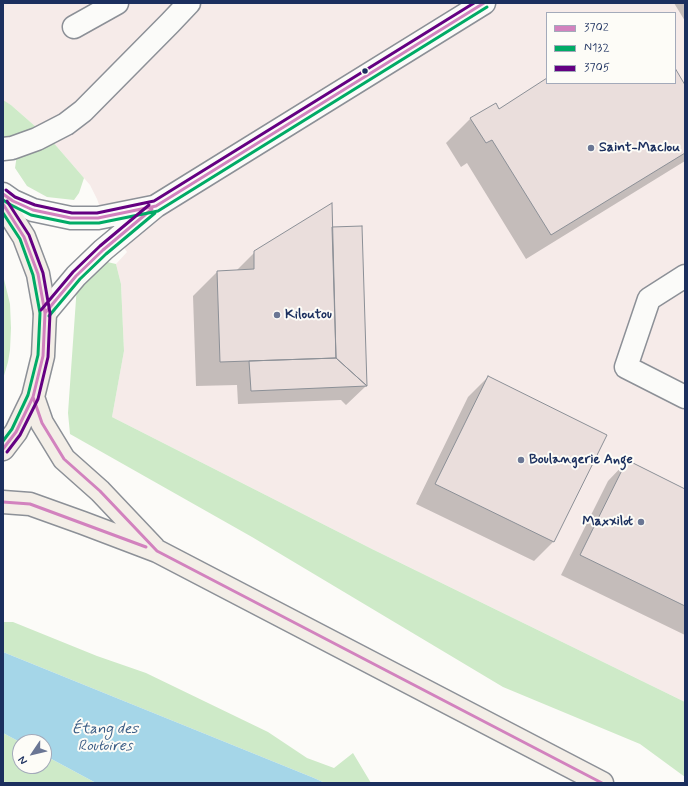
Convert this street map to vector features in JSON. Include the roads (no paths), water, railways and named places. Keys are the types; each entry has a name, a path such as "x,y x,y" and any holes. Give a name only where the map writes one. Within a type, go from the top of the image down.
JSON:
{"main road":[{"path":"3,204 24,237 36,267 45,313 43,356 33,397 16,432 3,449"},
{"path":"33,397 42,423 64,459 100,492 157,551"},
{"path":"3,502 30,504 157,551 602,783"}],"street":[{"path":"74,27 117,3"},
{"path":"3,149 12,148 37,139 66,124 88,106 188,3"},
{"path":"45,313 76,276 103,250 156,206 484,3"},
{"path":"3,194 13,201 33,210 71,218 98,218 156,206"},
{"path":"685,276 649,299 626,368 685,397"}],"water":[{"name":"Étang des Routoires","path":"3,652 325,783 96,783 52,759 52,734 12,734 12,738 3,733"}],"place":[{"name":"Saint-Maclou","path":"591,148"},
{"name":"Kiloutou","path":"277,315"},
{"name":"Boulangerie Ange","path":"521,460"},
{"name":"Maxxilot","path":"641,522"}]}
